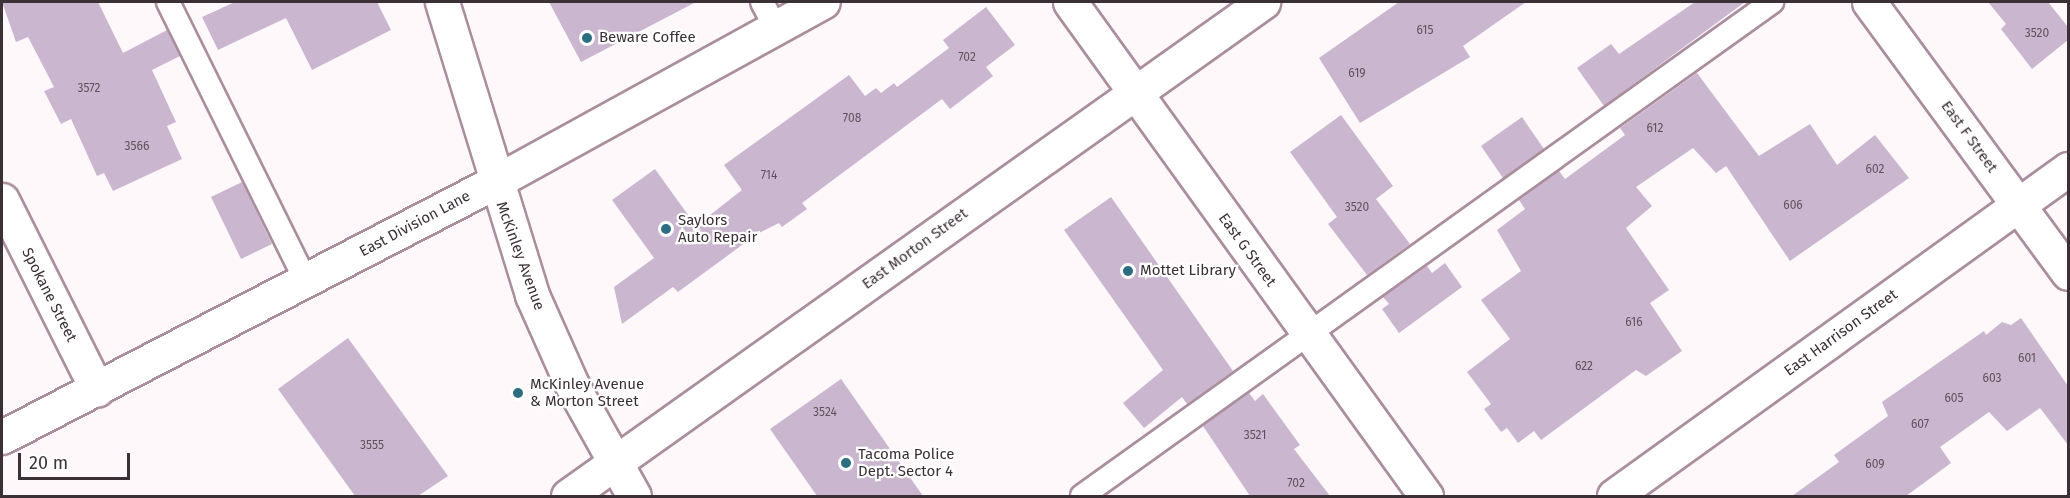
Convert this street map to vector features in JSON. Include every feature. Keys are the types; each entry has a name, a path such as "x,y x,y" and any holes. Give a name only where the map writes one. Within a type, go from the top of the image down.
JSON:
{"street":[{"name":"McKinley Avenue","path":"442,2 495,182 532,295 613,464 634,496"},
{"name":"East Division Lane","path":"2,437 97,390 495,182 769,15 823,2"},
{"name":"East G Street","path":"1070,2 1133,93 1426,496"},
{"name":"East Morton Street","path":"568,496 1263,2"},
{"name":"East F Street","path":"1869,2 2068,273"},
{"name":"East Harrison Street","path":"1614,496 2068,169"},
{"name":"Spokane Street","path":"2,200 97,390"}],"lane":[{"path":"168,2 306,281"},
{"path":"1082,496 1309,336 1772,2"}],"building":[{"path":"2,2 98,2 123,53 167,30 180,56 152,70 176,122 167,126 182,159 113,191 104,173 97,176 71,119 61,124 44,91 54,87 28,37 16,42"},
{"path":"235,2 377,2 391,30 312,70 286,18 218,50 202,17"},
{"path":"549,2 696,2 581,62"},
{"path":"1399,2 1526,2 1463,46 1470,57 1360,123 1319,58"},
{"path":"1695,2 1745,2 1604,106 1577,68 1611,44 1619,54"},
{"path":"1988,2 2048,2 2068,27 2068,40 2032,69 2001,29 2006,24"},
{"path":"986,7 1015,45 986,67 993,76 950,109 942,99 802,203 807,209 782,227 779,223 757,234 678,292 673,287 622,324 614,287 654,258 612,200 655,169 696,226 742,190 724,165 849,75 865,96 876,88 881,93 894,83 897,87 949,48 943,40"},
{"path":"1697,73 1759,156 1810,124 1837,165 1875,135 1909,178 1790,261 1726,166 1716,173 1693,148 1636,187 1652,206 1626,228 1669,290 1650,303 1682,351 1646,376 1636,370 1541,440 1534,431 1518,443 1507,428 1501,432 1484,409 1491,404 1467,372 1510,339 1481,300 1521,271 1497,230 1525,209 1519,200 1559,171 1565,179 1625,135 1620,128"},
{"path":"1341,115 1393,186 1376,199 1410,244 1367,275 1328,224 1337,217 1290,152"},
{"path":"1522,117 1544,149 1503,178 1481,146"},
{"path":"242,182 272,244 241,259 211,197"},
{"name":"Mottet Library","path":"1111,197 1233,371 1187,404 1182,397 1144,428 1123,403 1163,370 1064,230"},
{"path":"1445,263 1462,287 1399,333 1382,309 1389,304 1383,297 1427,266 1432,273"},
{"path":"2021,318 2068,386 2068,445 2040,408 2007,431 1989,412 1940,447 1951,463 1906,496 1792,496 1839,462 1834,455 1888,416 1882,402 1984,331 1986,335 2002,322 2011,325"},
{"path":"348,338 448,476 418,496 355,496 278,389"},
{"name":"Tacoma Police Dept. Sector 4","path":"841,379 923,496 817,496 770,429"},
{"path":"1249,393 1255,401 1263,394 1300,445 1294,449 1330,496 1250,496 1203,426"}],"place":[{"name":"Beware Coffee","path":"587,38"},
{"name":"Saylors Auto Repair","path":"666,229"},
{"name":"Mottet Library","path":"1128,271"},
{"name":"McKinley Avenue & Morton Street","path":"518,393"},
{"name":"Tacoma Police Dept. Sector 4","path":"846,463"}]}
